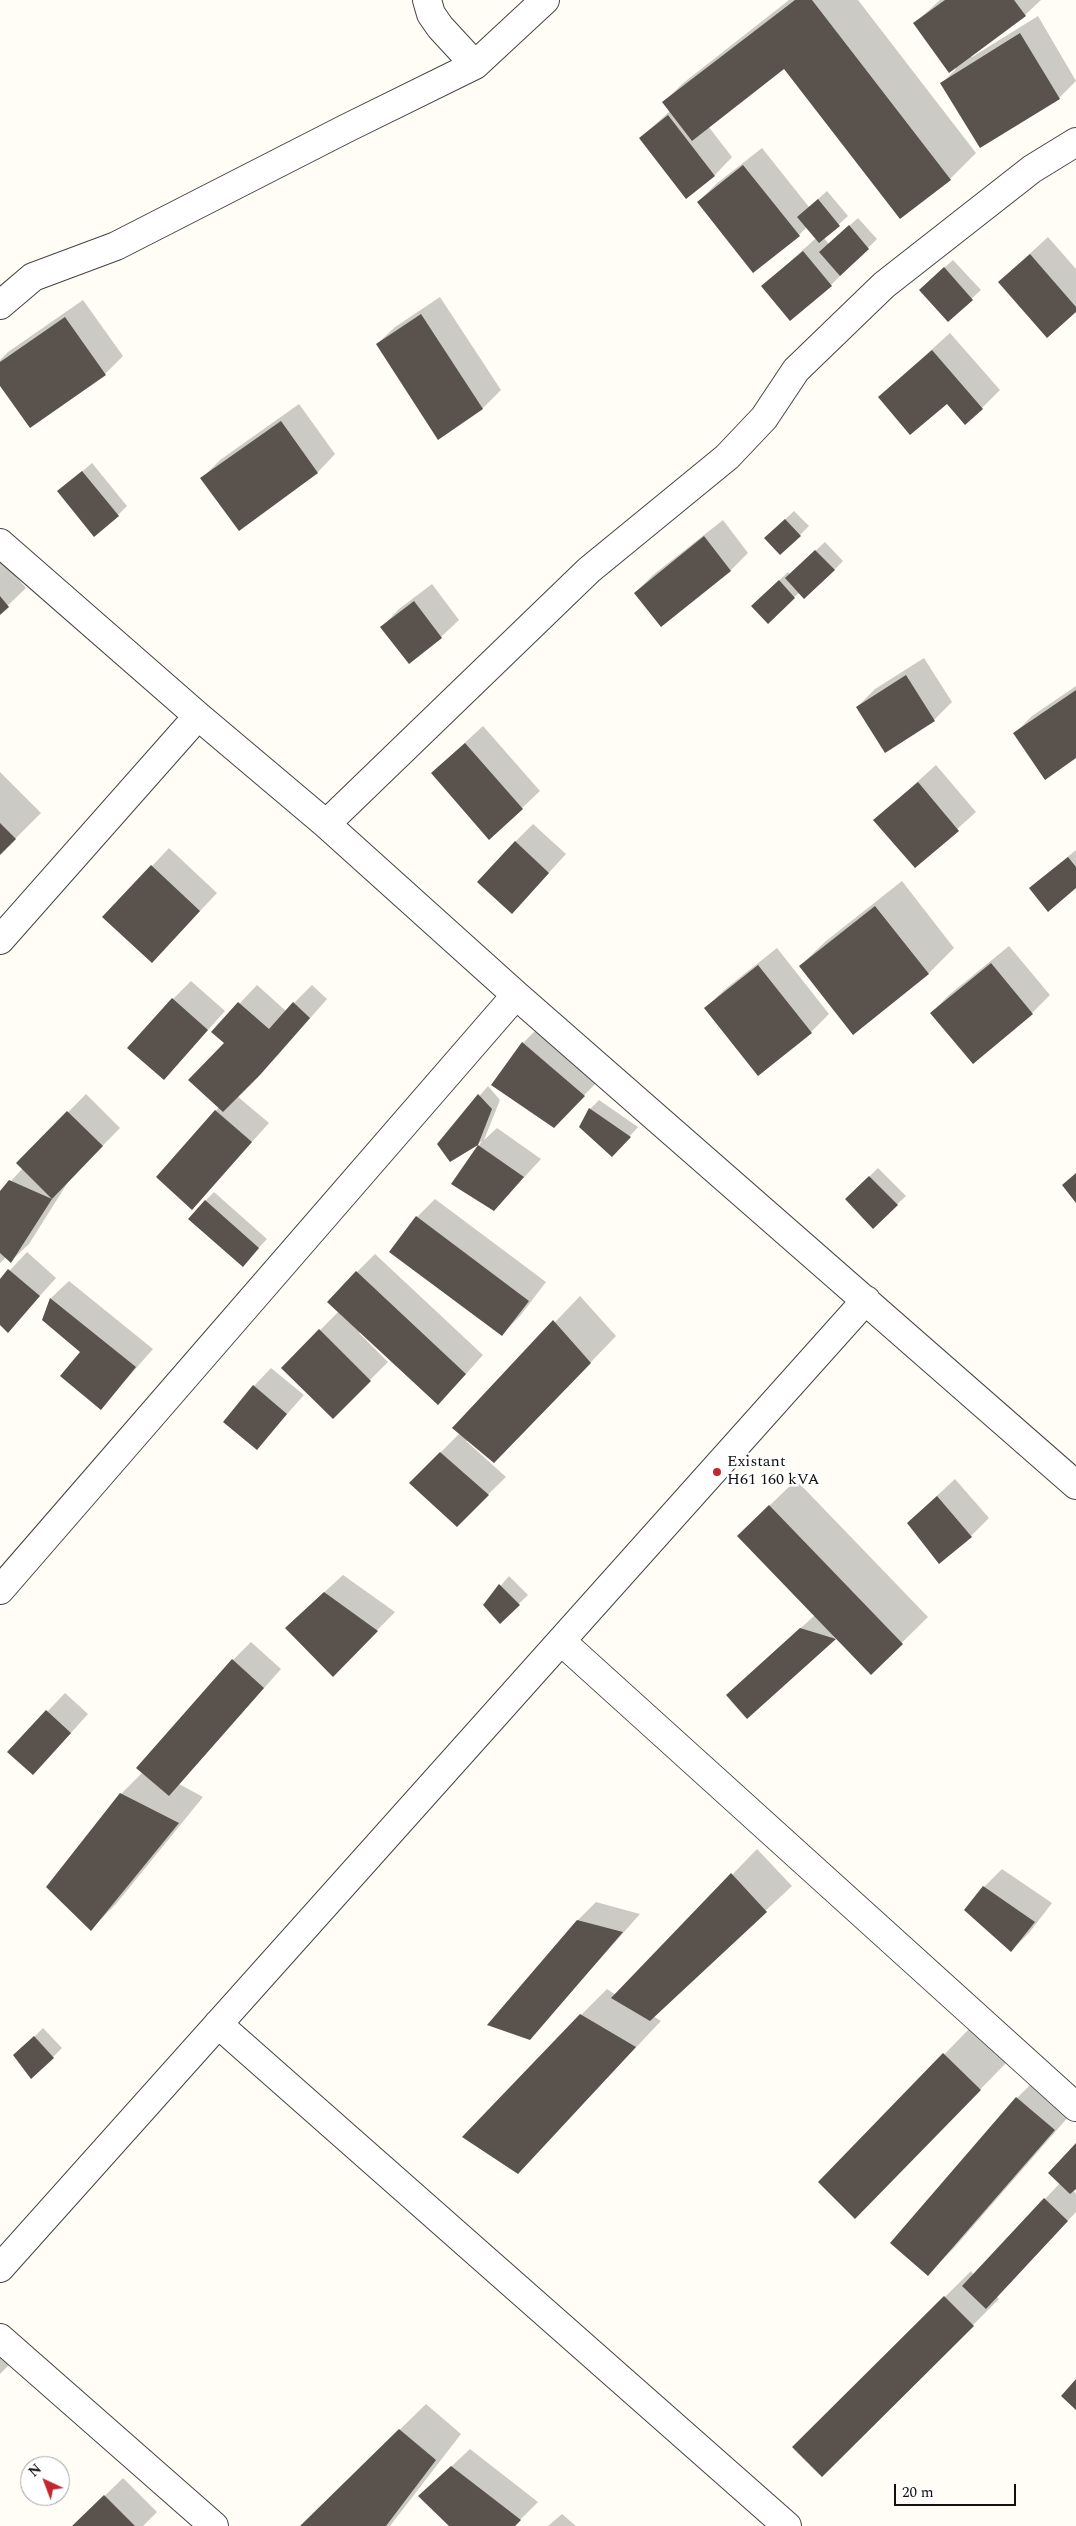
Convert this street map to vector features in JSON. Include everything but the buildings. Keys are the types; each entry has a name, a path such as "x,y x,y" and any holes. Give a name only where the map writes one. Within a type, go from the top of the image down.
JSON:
{"street":[{"path":"427,0 431,14 440,27 475,65"},
{"path":"0,305 33,277 116,246 475,65 545,0"},
{"path":"326,824 589,570 727,457 764,418 796,370 836,329 884,285 1032,169 1076,142"},
{"path":"0,543 198,716 326,824 516,995 1076,1484"},
{"path":"0,940 198,716"},
{"path":"0,1590 516,995"},
{"path":"0,2268 866,1300"},
{"path":"561,1641 1076,2107"},
{"path":"218,2024 768,2520"},
{"path":"0,2338 214,2526"}],"place":[{"name":"Existant H61 160 kVA","path":"717,1472"}]}
